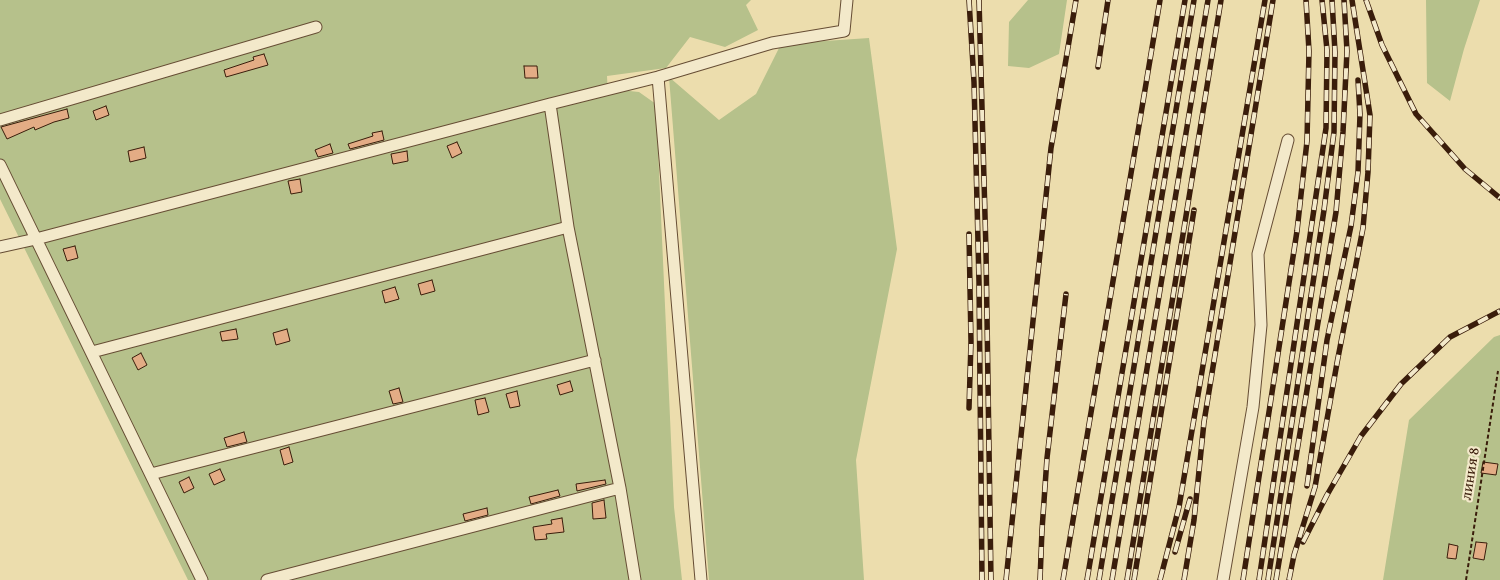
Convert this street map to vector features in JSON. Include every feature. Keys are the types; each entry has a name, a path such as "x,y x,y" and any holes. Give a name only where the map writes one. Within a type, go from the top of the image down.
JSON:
{"street":[{"path":"0,247 658,77 772,43 844,31 847,0"},
{"path":"0,120 316,27"},
{"path":"658,77 702,580"},
{"path":"550,104 568,227 620,488 635,580"},
{"path":"1223,580 1253,407 1261,325 1258,254 1288,140"},
{"path":"0,165 202,580"},
{"path":"92,352 568,227"},
{"path":"151,474 595,360"},
{"path":"267,580 620,488"}],"path":[{"name":"линия 8","path":"1466,580 1498,371"}],"green space":[{"path":"0,0 751,0 746,5 758,30 725,47 690,37 666,68 607,76 608,96 620,90 639,92 656,104 674,507 682,580 188,580 0,199"},
{"path":"1028,0 1067,0 1059,54 1029,68 1008,66 1009,22"},
{"path":"1426,0 1480,0 1450,101 1427,83"},
{"path":"869,38 897,249 856,460 864,580 709,580 669,77 719,120 756,94 781,44"},
{"path":"1500,335 1500,580 1383,580 1409,420 1494,337"}],"building":[{"path":"264,54 268,65 226,77 224,70 254,60 253,57"},
{"path":"524,66 537,66 538,78 525,78"},
{"path":"106,106 109,115 96,120 93,111"},
{"path":"67,109 69,118 35,130 34,127 7,139 1,127"},
{"path":"382,131 384,140 350,149 348,144 373,136 372,133"},
{"path":"457,142 462,153 452,158 447,146"},
{"path":"330,144 333,153 318,157 315,150"},
{"path":"144,147 146,158 130,162 128,151"},
{"path":"407,151 408,161 393,164 391,154"},
{"path":"300,179 302,192 291,194 288,181"},
{"path":"75,246 78,258 67,261 63,249"},
{"path":"432,280 435,291 421,295 418,284"},
{"path":"395,287 399,299 385,303 382,291"},
{"path":"236,329 238,339 222,341 220,332"},
{"path":"287,329 290,341 276,345 273,333"},
{"path":"141,353 147,365 138,370 132,358"},
{"path":"570,381 573,391 560,395 557,385"},
{"path":"399,388 403,402 393,404 389,391"},
{"path":"517,391 520,406 510,408 506,394"},
{"path":"485,398 489,412 478,415 475,400"},
{"path":"244,432 247,442 227,447 224,438"},
{"path":"289,447 293,462 284,465 280,450"},
{"path":"1483,462 1498,464 1496,475 1481,473"},
{"path":"220,469 225,480 214,485 209,474"},
{"path":"189,477 194,488 184,493 179,482"},
{"path":"605,480 606,484 577,491 576,484"},
{"path":"558,490 560,496 531,504 529,497"},
{"path":"604,500 606,518 593,519 592,503"},
{"path":"487,508 488,515 465,521 463,514"},
{"path":"562,518 564,532 546,534 547,539 535,540 533,527 552,524 551,520"},
{"path":"1476,542 1487,543 1484,560 1473,558"},
{"path":"1449,544 1458,546 1456,559 1447,558"}],"railway":[{"path":"969,0 974,82 979,282 982,580"},
{"path":"979,0 986,251 991,580"},
{"path":"1006,580 1051,148 1076,0"},
{"path":"1098,67 1108,0"},
{"path":"1063,580 1160,0"},
{"path":"1087,580 1185,0"},
{"path":"1099,580 1194,0"},
{"path":"1112,580 1208,0"},
{"path":"1127,580 1221,0"},
{"path":"1160,580 1179,507 1265,0"},
{"path":"1184,580 1194,520 1204,422 1273,0"},
{"path":"1243,580 1297,231 1307,141 1309,51 1306,0"},
{"path":"1259,580 1326,128 1327,50 1322,0"},
{"path":"1268,580 1334,132 1335,52 1332,0"},
{"path":"1276,580 1336,212 1343,132 1347,51 1344,0"},
{"path":"1289,580 1294,555 1315,487 1363,228 1368,172 1370,115 1352,0"},
{"path":"1366,0 1382,45 1416,114 1465,169 1500,198"},
{"path":"1307,486 1327,340 1351,226 1358,172 1360,114 1358,80"},
{"path":"1134,580 1194,210"},
{"path":"969,234 971,342 969,408"},
{"path":"1040,580 1047,458 1066,294"},
{"path":"1303,542 1327,495 1361,436 1401,384 1450,337 1500,311"},
{"path":"1175,552 1190,499"}]}
